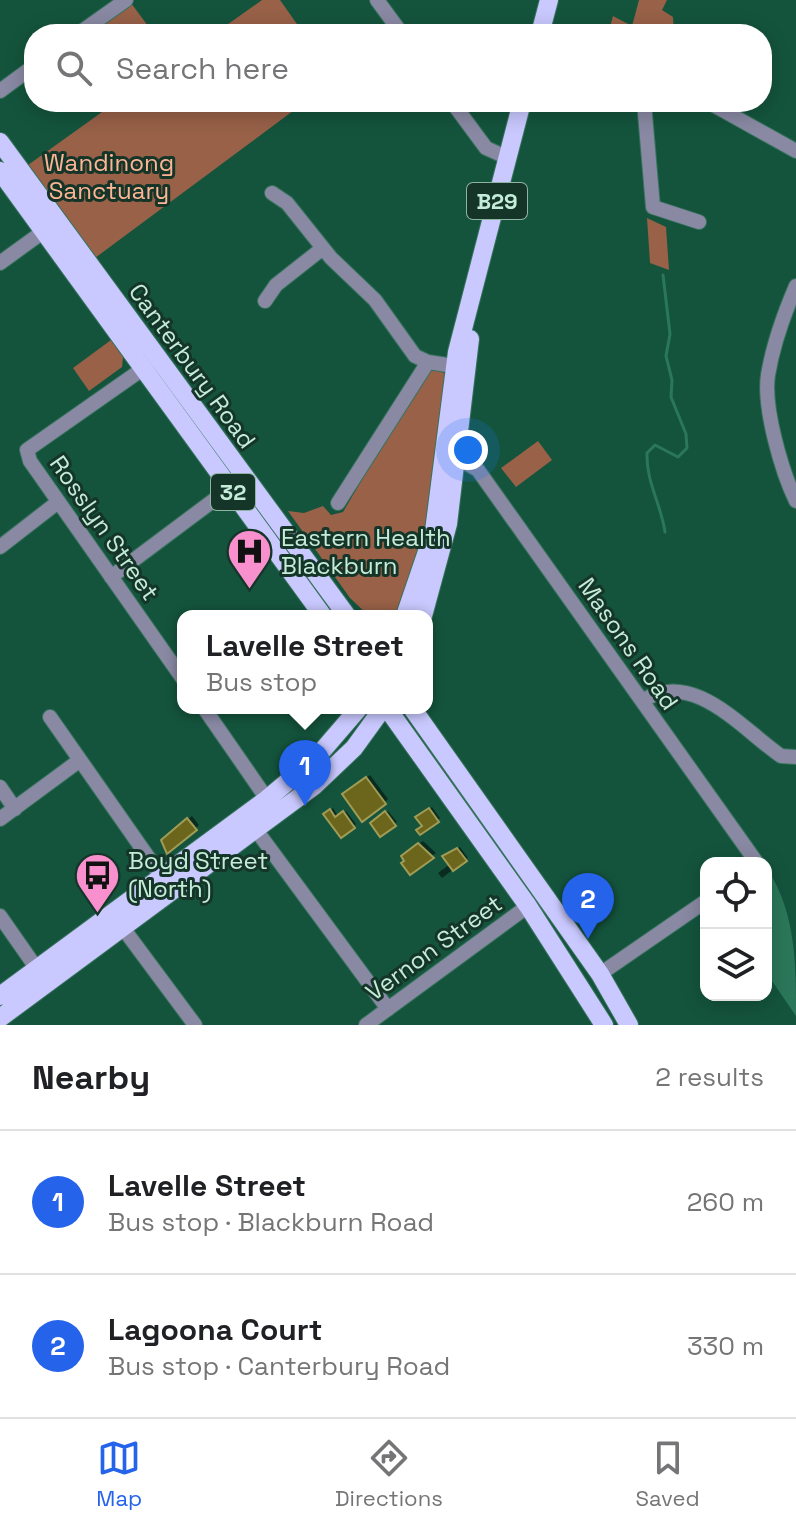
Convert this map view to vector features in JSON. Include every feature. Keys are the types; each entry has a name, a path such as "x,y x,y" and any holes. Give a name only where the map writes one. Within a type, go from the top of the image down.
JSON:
{"main road":[{"path":"543,24 549,0"},
{"name":"B29","path":"425,610 446,539 451,457 448,419 472,300 520,112"},
{"name":"Canterbury Road","path":"0,142 51,226 230,488 319,610"},
{"name":"Canterbury Road","path":"0,171 51,226"},
{"name":"Canterbury Road","path":"144,359 343,610"},
{"name":"B29","path":"407,610 434,531 451,457 465,393 461,366"},
{"path":"448,419 465,393"},
{"path":"342,730 349,714"},
{"path":"0,1018 117,921 162,877 267,799 342,730 354,714"},
{"path":"0,996 37,969 256,830 328,775 381,714"},
{"path":"390,714 528,906 604,1025"},
{"path":"416,714 600,974 629,1025"},
{"path":"367,733 396,736 419,753"}],"street":[{"path":"92,24 126,0"},
{"path":"377,0 395,24"},
{"path":"0,91 24,73"},
{"path":"459,112 486,148 508,158"},
{"path":"645,112 653,207 699,222"},
{"path":"726,112 796,151"},
{"path":"272,193 287,203 323,248 375,300 415,356 428,362 461,366"},
{"path":"0,263 51,226"},
{"path":"265,301 276,285 323,248"},
{"path":"796,286 784,315 768,382 780,465 796,501"},
{"name":"Rosslyn Street","path":"144,359 114,387 27,450 30,461 177,670"},
{"path":"338,503 428,362"},
{"name":"Masons Road","path":"451,457 478,470 753,857"},
{"path":"111,577 230,488"},
{"path":"0,547 58,502"},
{"path":"642,701 656,694 696,693 781,756 796,757"},
{"path":"208,714 267,799"},
{"path":"50,717 162,877"},
{"path":"0,819 80,760"},
{"path":"0,787 15,809"},
{"path":"256,830 388,1009"},
{"path":"600,974 700,905"},
{"name":"Vernon Street","path":"366,1025 528,906"},
{"path":"0,916 37,969"},
{"path":"117,921 195,1025"}],"green space":[{"path":"262,0 280,0 297,24 228,24"},
{"path":"639,0 667,0 662,10 673,17 673,24 633,24"},
{"path":"131,3 147,24 102,24"},
{"path":"613,16 628,24 611,24"},
{"name":"Wandinong Sanctuary","path":"102,112 292,112 95,258 28,165"},
{"path":"647,218 666,227 669,270 650,263"},
{"path":"111,340 123,357 122,367 89,391 73,368"},
{"path":"436,369 446,374 426,542 399,610 363,610 350,598 288,511 304,513 323,506 331,515 343,512 425,372"},
{"path":"538,441 552,460 516,487 501,468"}],"shaded area":[{"path":"772,878 789,922 795,959 796,1016 772,981"}],"building":[{"path":"366,777 386,804 362,822 342,794"},
{"path":"429,808 439,822 420,835 416,830 422,826 415,817"},
{"path":"330,809 335,817 343,811 355,828 341,838 323,814"},
{"path":"385,811 396,826 380,837 370,823"},
{"path":"187,818 197,830 167,854 161,840"},
{"path":"418,843 434,858 410,875 401,863 404,861 401,856"},
{"path":"457,848 467,861 453,871 442,856"}],"waterway":[{"path":"663,275 670,334 666,356 672,380 671,397 686,434 687,448 678,457 655,445 647,453 649,474 665,532"}],"place":[{"name":"Eastern Health Blackburn","path":"250,591"},
{"name":"Lavelle Street","path":"305,806"},
{"name":"Boyd Street (North)","path":"97,914"},
{"name":"Lagoona Court","path":"588,939"}]}
